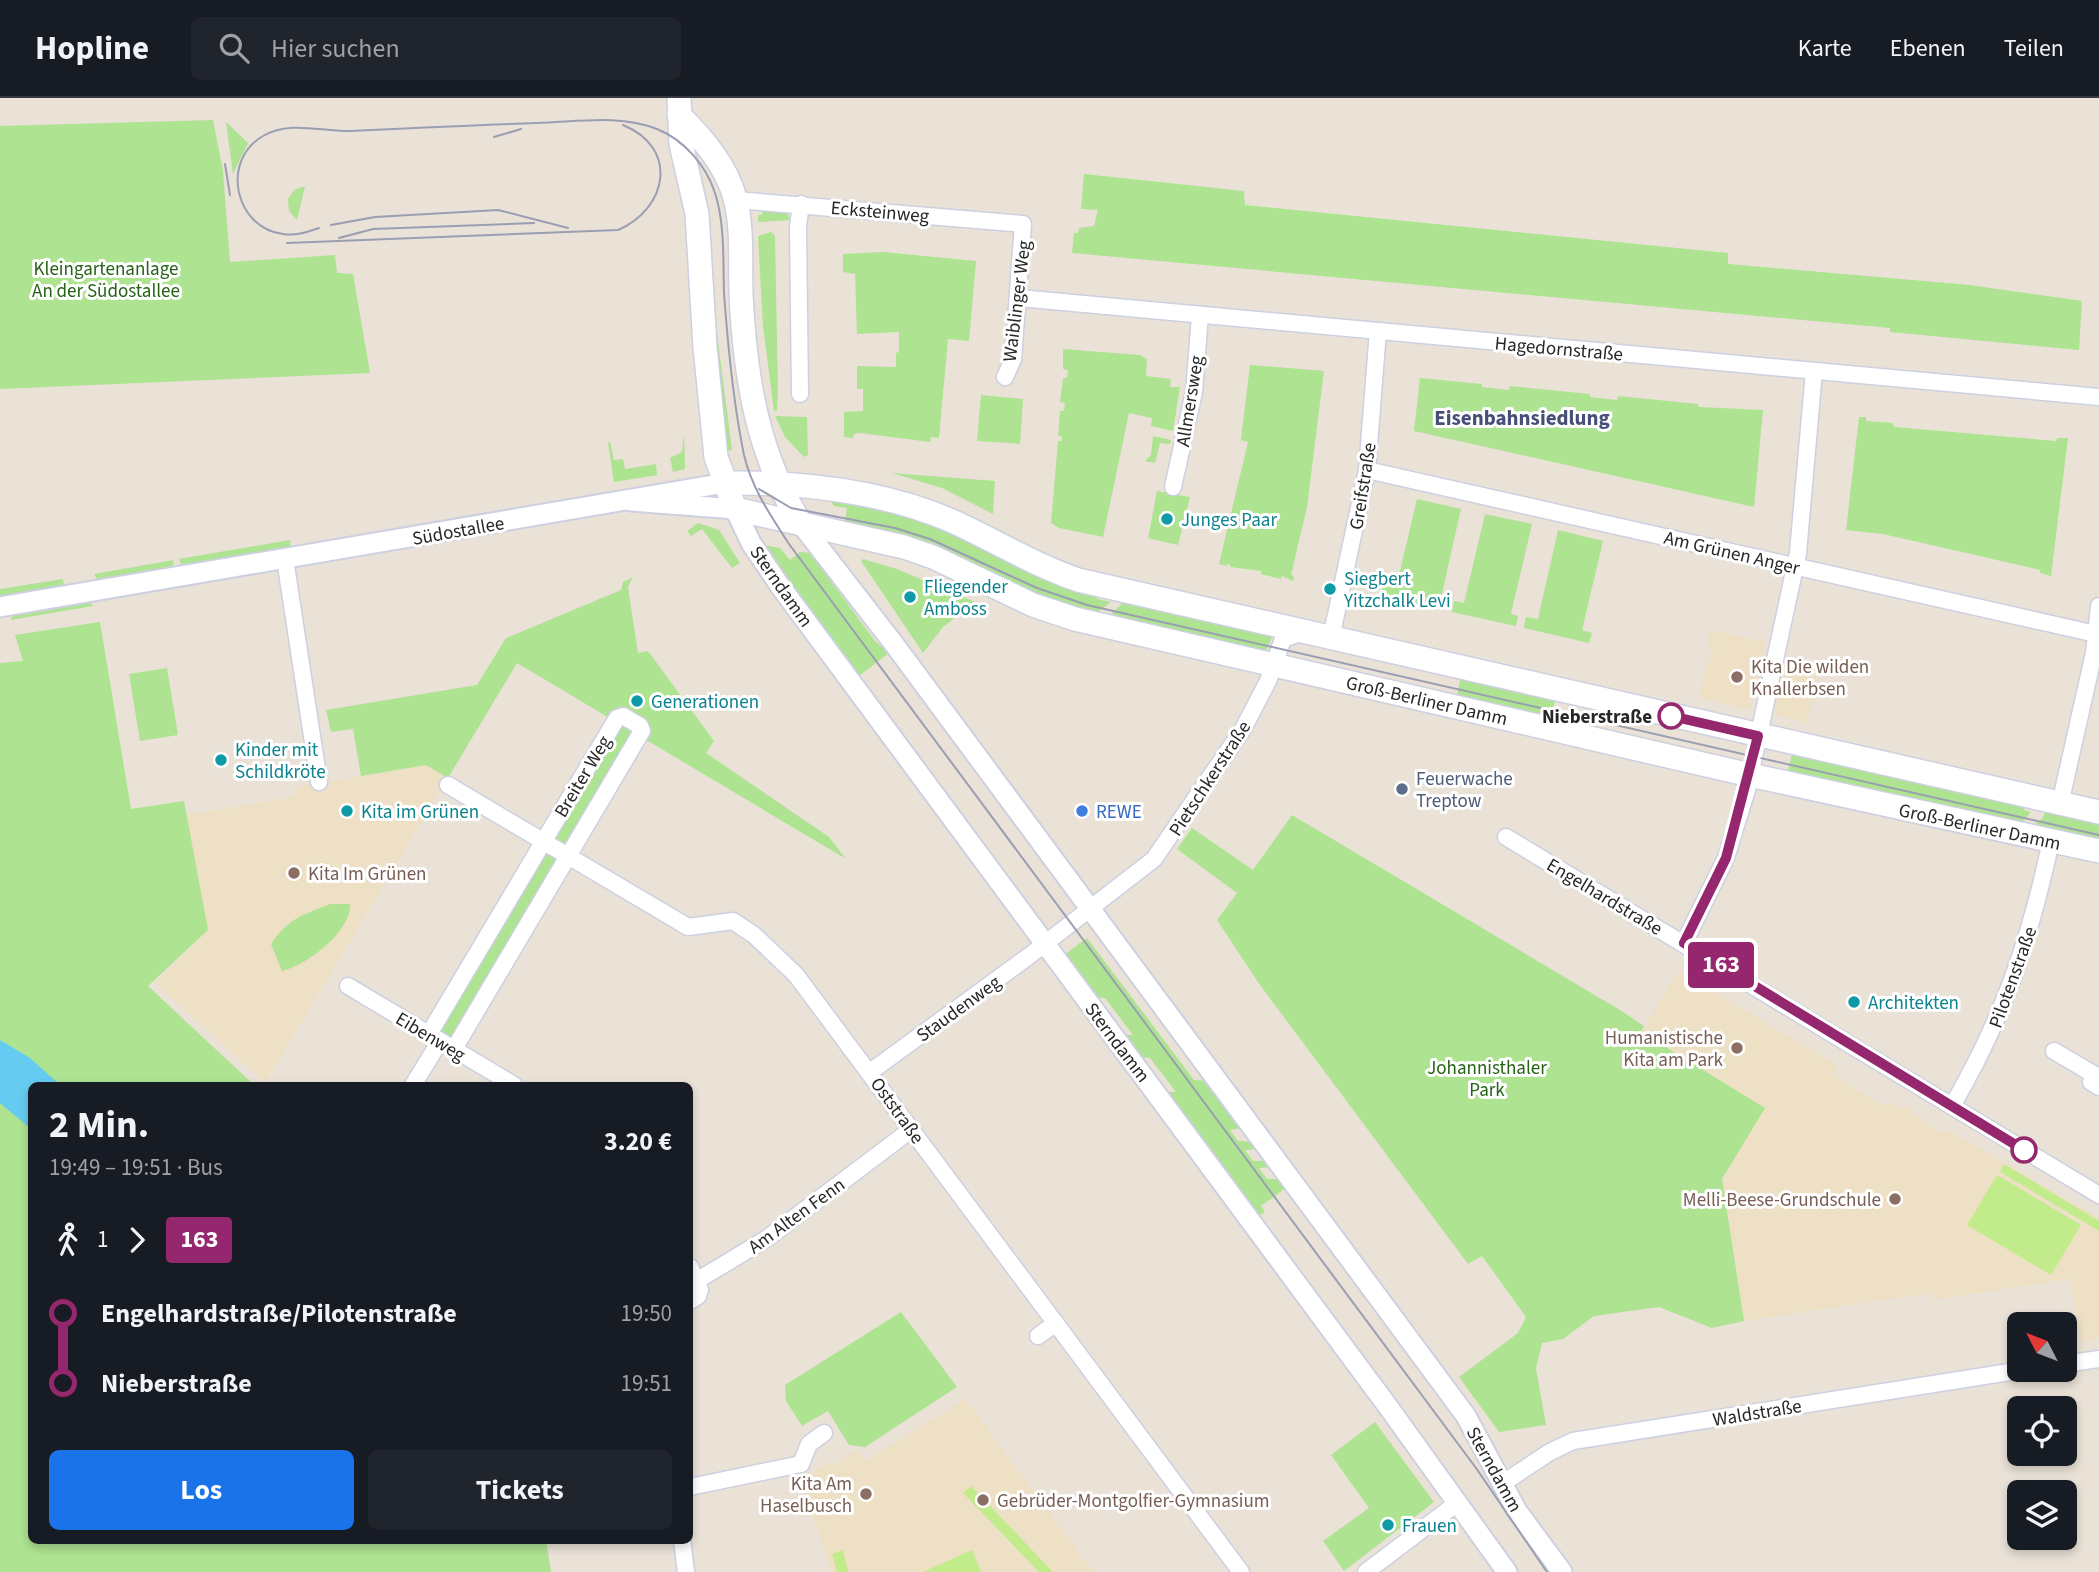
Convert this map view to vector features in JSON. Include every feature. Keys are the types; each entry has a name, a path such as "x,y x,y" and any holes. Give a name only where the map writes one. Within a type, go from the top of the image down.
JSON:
{"main road":[{"name":"Sterndamm","path":"679,106 749,202 743,322 755,421 779,485 801,524"},
{"name":"Sterndamm","path":"679,106 681,144 697,214 705,347 716,457 735,509 884,541 933,557 1004,592"},
{"path":"725,483 779,485"},
{"name":"Groß-Berliner Damm","path":"779,485 831,490 909,505 951,521 1021,557 1078,580 2099,812"},
{"name":"Groß-Berliner Damm","path":"1004,592 1075,620 1750,775 2099,851"}],"street":[{"name":"Ecksteinweg","path":"749,202 801,204 1023,224"},
{"path":"800,394 798,226 801,204"},
{"name":"Waiblinger Weg","path":"1005,377 1013,359 1023,224"},
{"name":"Hagedornstraße","path":"1018,298 2099,397"},
{"name":"Allmersweg","path":"1173,486 1194,392 1200,315"},
{"name":"Greifstraße","path":"1331,638 1367,470 1378,331"},
{"path":"1684,943 1726,858 1750,775 1795,567 1814,371"},
{"name":"Am Grünen Anger","path":"1367,470 2096,634"},
{"name":"Südostallee","path":"0,607 725,483"},
{"name":"Südostallee","path":"631,501 735,509"},
{"name":"Sterndamm","path":"735,509 751,543 774,578 1399,1421 1507,1572"},
{"name":"Sterndamm","path":"801,524 894,644 1466,1416 1517,1511 1562,1572"},
{"path":"285,559 320,782"},
{"path":"2060,804 2096,634 2099,606"},
{"name":"Pietschkerstraße","path":"1045,944 1144,869 1159,852 1243,729 1268,681 1283,639 1303,632"},
{"name":"Breiter Weg","path":"415,1082 568,857 642,731 640,726 623,716 617,718 543,842 441,1042"},
{"name":"Oststraße","path":"449,785 688,927 733,921 754,935 796,975 1241,1572"},
{"name":"Engelhardstraße","path":"1506,837 2099,1195"},
{"name":"Pilotenstraße","path":"1952,1105 1998,1020 2013,984 2033,921 2051,841"},
{"name":"Staudenweg","path":"870,1072 1045,944"},
{"name":"Eibenweg","path":"348,986 509,1082"},
{"path":"2054,1051 2098,1077"},
{"name":"Am Alten Fenn","path":"693,1299 698,1296 694,1274 766,1238 912,1129"},
{"path":"1038,1336 1056,1323"},
{"path":"2077,1362 2099,1359"},
{"name":"Waldstraße","path":"1503,1483 1550,1452 1573,1441 2007,1372"},
{"path":"693,1486 801,1464 809,1444 824,1433"},
{"path":"1366,1572 1456,1504"},
{"path":"682,1544 686,1572"}],"shaded area":[{"path":"1710,630 1765,642 1750,710 1699,698 1707,662 1710,662 1714,647 1707,645"},
{"path":"1785,670 1818,677 1807,723 1774,715"},
{"name":"Kita Im Grünen","path":"426,765 448,778 264,1082 155,983 208,930 186,815 296,796 295,787"},
{"name":"Melli-Beese-Grundschule","path":"1679,971 1837,1065 1832,1075 1885,1107 1889,1102 1902,1107 1904,1105 1922,1121 1945,1134 1948,1130 2099,1218 2099,1339 2081,1343 2070,1279 1933,1300 1931,1293 1744,1321 1722,1179 1764,1108 1641,1032"},
{"name":"Gebrüder-Montgolfier-Gymnasium","path":"965,1399 1094,1572 831,1572 799,1470 811,1473 829,1462 832,1466 855,1451 859,1452 865,1461"}],"green space":[{"name":"Kleingartenanlage An der Südostallee","path":"213,120 223,171 230,262 335,255 337,273 353,274 370,373 0,389 0,126"},
{"path":"226,122 248,143 233,174"},
{"path":"1084,174 1244,191 1245,205 1728,253 1728,264 1970,285 2082,301 2079,350 1890,332 1890,328 1072,253 1074,233 1078,233 1079,228 1094,226 1098,210 1081,209"},
{"path":"305,186 297,220 289,211 288,199 294,190"},
{"path":"705,194 710,218 717,333 732,450 727,451 719,406 700,195"},
{"path":"763,208 785,210 791,220 758,222 758,215 762,215"},
{"path":"771,232 775,236 778,391 777,410 774,411 763,326 758,236"},
{"path":"883,252 976,261 969,341 948,339 939,438 931,437 930,442 860,433 854,434 853,438 844,437 844,412 863,411 863,389 857,389 857,366 896,367 899,332 857,334 855,274 843,272 843,254"},
{"path":"1063,349 1140,355 1147,359 1146,376 1171,379 1170,387 1180,387 1173,431 1151,426 1152,418 1129,413 1103,537 1059,528 1051,523 1058,441 1062,441 1062,436 1058,436 1060,411 1064,411 1065,403 1060,402 1063,378 1067,378 1068,370 1063,369"},
{"path":"1250,365 1324,371 1307,507 1291,575 1294,576 1293,581 1282,576 1281,579 1261,574 1261,571 1231,567 1228,563 1227,566 1219,564 1248,442 1241,440"},
{"path":"1420,378 1482,384 1482,387 1509,390 1510,386 1590,394 1590,397 1617,400 1618,396 1698,404 1699,407 1763,410 1754,507 1414,431"},
{"path":"981,395 1023,399 1020,444 977,441"},
{"path":"775,416 807,417 808,455 804,457 785,437"},
{"path":"1859,417 1866,417 1866,421 1893,423 1894,427 2056,441 2057,438 2068,438 2051,576 2040,573 2040,570 1883,534 1846,530"},
{"path":"684,433 685,469 673,472 670,458 682,452"},
{"path":"1153,436 1171,440 1170,444 1160,443 1155,463 1145,461 1151,455"},
{"path":"610,442 614,460 623,459 625,469 656,464 657,475 614,482"},
{"path":"892,473 995,481 993,514 942,488"},
{"path":"1157,491 1190,497 1178,545 1148,538"},
{"path":"1417,499 1461,509 1441,598 1447,600 1445,610 1381,595 1383,585 1396,588"},
{"path":"830,500 883,509 923,521 1097,595 1097,599 1111,602 1099,611 1098,618 846,528 842,521 845,521 847,508 834,506"},
{"path":"1485,514 1532,524 1511,614 1518,616 1516,626 1452,612 1454,601 1464,603"},
{"path":"698,523 719,530 740,563 732,568 702,529 691,536 687,531"},
{"path":"1558,530 1603,541 1582,630 1592,633 1589,643 1524,628 1526,617 1538,619"},
{"path":"290,540 291,548 182,566 179,559"},
{"path":"758,544 780,548 790,560 800,552 810,553 875,641 889,653 855,679"},
{"path":"863,559 897,569 975,602 943,627 923,653 861,561"},
{"path":"174,560 172,568 98,580 94,574"},
{"path":"633,577 628,587 638,653 648,651 714,741 706,753 829,837 846,859 643,738 646,731 611,719 517,663 448,778 426,765 361,776 353,729 331,732 326,710 477,685 506,638 621,590 623,582"},
{"path":"63,579 64,586 0,597 0,589"},
{"path":"1122,598 1274,633 1264,655 1121,624 1122,617 1111,614 1121,605"},
{"path":"90,602 93,606 11,620 12,614"},
{"path":"100,622 131,809 184,801 208,930 148,986 251,1082 28,1082 28,1544 547,1544 551,1572 0,1572 0,663 23,661 15,635"},
{"path":"167,668 178,735 140,741 129,674"},
{"path":"1461,676 1556,696 1550,721 1456,700"},
{"path":"620,724 632,732 566,846 553,837"},
{"path":"1793,750 2025,803 2024,810 2031,812 2023,821 2022,828 1787,775"},
{"path":"2046,807 2099,819 2099,844 2039,832 2041,825 2035,824 2043,818"},
{"name":"Johannisthaler Park","path":"1292,815 1620,1010 1644,1026 1641,1032 1765,1108 1722,1179 1744,1321 1712,1328 1659,1307 1594,1316 1563,1339 1542,1343 1536,1368 1546,1425 1499,1432 1459,1377 1518,1333 1526,1317 1482,1256 1468,1264 1260,985 1217,920 1237,893 1177,849 1192,828 1253,870"},
{"path":"546,850 559,860 450,1039 439,1032"},
{"path":"330,904 350,904 348,915 336,936 315,955 282,971 271,944 290,923"},
{"path":"1087,938 1194,1080 1209,1081 1244,1128 1230,1130 1238,1141 1254,1142 1259,1149 1245,1150 1253,1161 1268,1161 1273,1167 1259,1168 1267,1179 1282,1179 1287,1187 1261,1206 1265,1212 1254,1219 1160,1092 1176,1092 1150,1058 1134,1056 1118,1035 1133,1035 1105,998 1090,997 1060,958"},
{"path":"2004,1164 2099,1221 2099,1231 2000,1172"},
{"path":"1997,1175 2081,1225 2051,1275 1967,1225"},
{"path":"901,1312 957,1387 865,1447 849,1445 828,1411 802,1426 786,1401 785,1385"},
{"path":"1375,1422 1434,1502 1344,1571 1323,1541 1369,1508 1331,1455"},
{"path":"971,1486 1053,1572 1039,1572 963,1493"},
{"path":"843,1550 848,1572 837,1572 832,1554"},
{"path":"972,1550 981,1572 923,1572"}],"water":[{"path":"0,1040 30,1058 57,1082 28,1082 28,1126 0,1103"}],"tram line":[{"path":"319,228 297,234 283,234 267,229 254,220 244,207 239,192 241,161 250,147 263,136 274,131 295,128 352,131 613,120 657,129 676,140 693,155 706,173 718,205 722,230 727,334 737,415 747,467 769,512 789,544 1476,1468 1547,1572"},
{"path":"287,243 618,230 648,208 660,178 659,163 653,148 641,135 623,125"},
{"path":"494,137 521,129"},
{"path":"225,164 230,195"},
{"path":"331,225 375,217 498,210 568,228"},
{"path":"339,238 373,229 534,223"},
{"path":"759,489 791,508 895,528 930,539 1037,588 1087,605 2099,835"}],"bus line":[{"name":"163","path":"1671,716 1758,736 1726,858 1684,943 2024,1150"}],"place":[{"name":"Junges Paar","path":"1167,519"},
{"name":"Siegbert Yitzchalk Levi","path":"1330,589"},
{"name":"Fliegender Amboss","path":"910,597"},
{"name":"Kita Die wilden Knallerbsen","path":"1737,677"},
{"name":"Generationen","path":"637,701"},
{"name":"Nieberstraße","path":"1671,716"},
{"name":"Kinder mit Schildkröte","path":"221,760"},
{"name":"Feuerwache Treptow","path":"1402,789"},
{"name":"Kita im Grünen","path":"347,811"},
{"name":"REWE","path":"1082,811"},
{"name":"Kita Im Grünen","path":"294,873"},
{"name":"Architekten","path":"1854,1002"},
{"name":"Humanistische Kita am Park","path":"1737,1048"},
{"name":"Melli-Beese-Grundschule","path":"1895,1199"},
{"name":"Kita Am Haselbusch","path":"866,1494"},
{"name":"Gebrüder-Montgolfier-Gymnasium","path":"983,1500"},
{"name":"Frauen","path":"1388,1525"}],"district":[{"name":"Eisenbahnsiedlung","path":"1522,418"}]}
